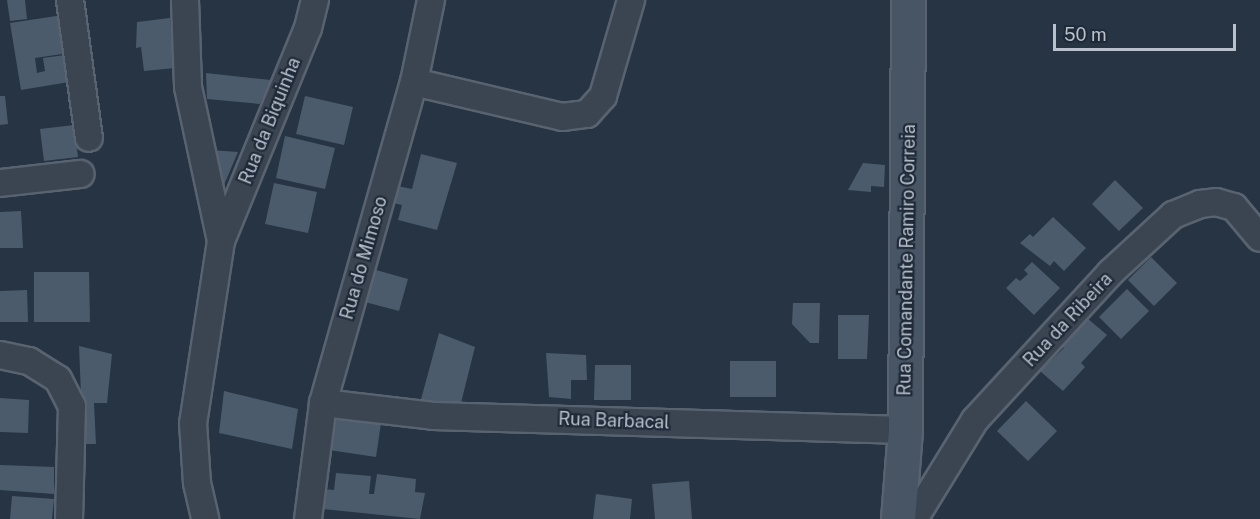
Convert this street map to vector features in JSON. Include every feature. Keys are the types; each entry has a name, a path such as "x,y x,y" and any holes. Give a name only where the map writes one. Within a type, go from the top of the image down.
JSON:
{"street":[{"path":"70,0 89,138"},
{"path":"184,0 188,87 221,241 193,423 197,483 206,519"},
{"name":"Rua da Biquinha","path":"221,241 308,28 315,0"},
{"name":"Rua do Mimoso","path":"308,519 322,403 414,82 431,0"},
{"path":"414,82 562,117 587,114 603,96 630,0"},
{"name":"Rua Comandante Ramiro Correia","path":"898,519 905,430 908,0"},
{"path":"0,183 80,174"},
{"name":"Rua da Ribeira","path":"914,519 975,420 1110,273 1173,215 1200,204 1216,202 1234,207 1260,238"},
{"path":"0,355 29,360 58,379 72,406 69,519"},
{"name":"Rua Barbacal","path":"322,403 433,416 905,430"}],"building":[{"path":"7,0 25,0 27,19 10,21"},
{"path":"63,15 69,53 35,58 37,73 45,71 43,58 65,55 69,82 21,90 10,23"},
{"path":"170,18 175,68 144,71 141,47 136,48 137,22"},
{"path":"206,73 271,80 260,104 207,99"},
{"path":"0,96 5,96 8,124 0,125"},
{"path":"305,96 353,107 344,145 296,134"},
{"path":"74,125 78,157 44,161 40,129"},
{"path":"285,136 335,148 325,189 276,178"},
{"path":"210,150 238,152 224,185 215,186"},
{"path":"421,154 457,163 437,230 398,220 402,205 389,202 393,185 412,189"},
{"path":"863,163 885,165 884,187 871,186 871,192 848,190"},
{"path":"1115,180 1143,208 1119,231 1092,204"},
{"path":"274,183 317,192 308,233 265,224"},
{"path":"21,211 23,248 0,248 0,212"},
{"path":"1053,217 1086,248 1064,271 1054,261 1050,266 1020,243 1030,234 1033,237"},
{"path":"1151,257 1177,283 1154,306 1128,280"},
{"path":"1032,262 1060,288 1034,315 1006,288 1016,278 1020,281 1028,274 1024,270"},
{"path":"369,268 408,279 399,311 361,301"},
{"path":"34,272 89,272 90,322 34,322"},
{"path":"1127,289 1149,311 1121,339 1099,317"},
{"path":"27,290 28,322 0,322 0,291"},
{"path":"793,303 820,303 819,343 810,343 792,324"},
{"path":"838,315 869,315 867,359 838,359"},
{"path":"1087,318 1107,335 1081,363 1085,367 1063,391 1040,371 1064,348 1060,345"},
{"path":"439,333 475,347 460,407 420,403"},
{"path":"79,346 112,354 107,403 94,403 96,444 83,444"},
{"path":"546,353 586,355 587,380 571,380 571,399 549,397"},
{"path":"730,361 776,361 776,397 730,397"},
{"path":"595,365 631,365 631,400 594,400"},
{"path":"224,391 298,409 292,449 219,433"},
{"path":"0,398 29,400 28,433 0,432"},
{"path":"1026,401 1057,431 1028,461 997,431"},
{"path":"334,417 381,423 376,457 329,450"},
{"path":"0,465 54,467 54,494 0,490"},
{"path":"336,473 371,476 369,494 374,494 377,474 416,479 415,492 425,493 420,519 323,509 325,489 334,490"},
{"path":"689,481 692,519 655,519 652,484"},
{"path":"596,494 632,499 630,519 593,519"},
{"path":"12,496 54,499 52,519 10,519"}]}
